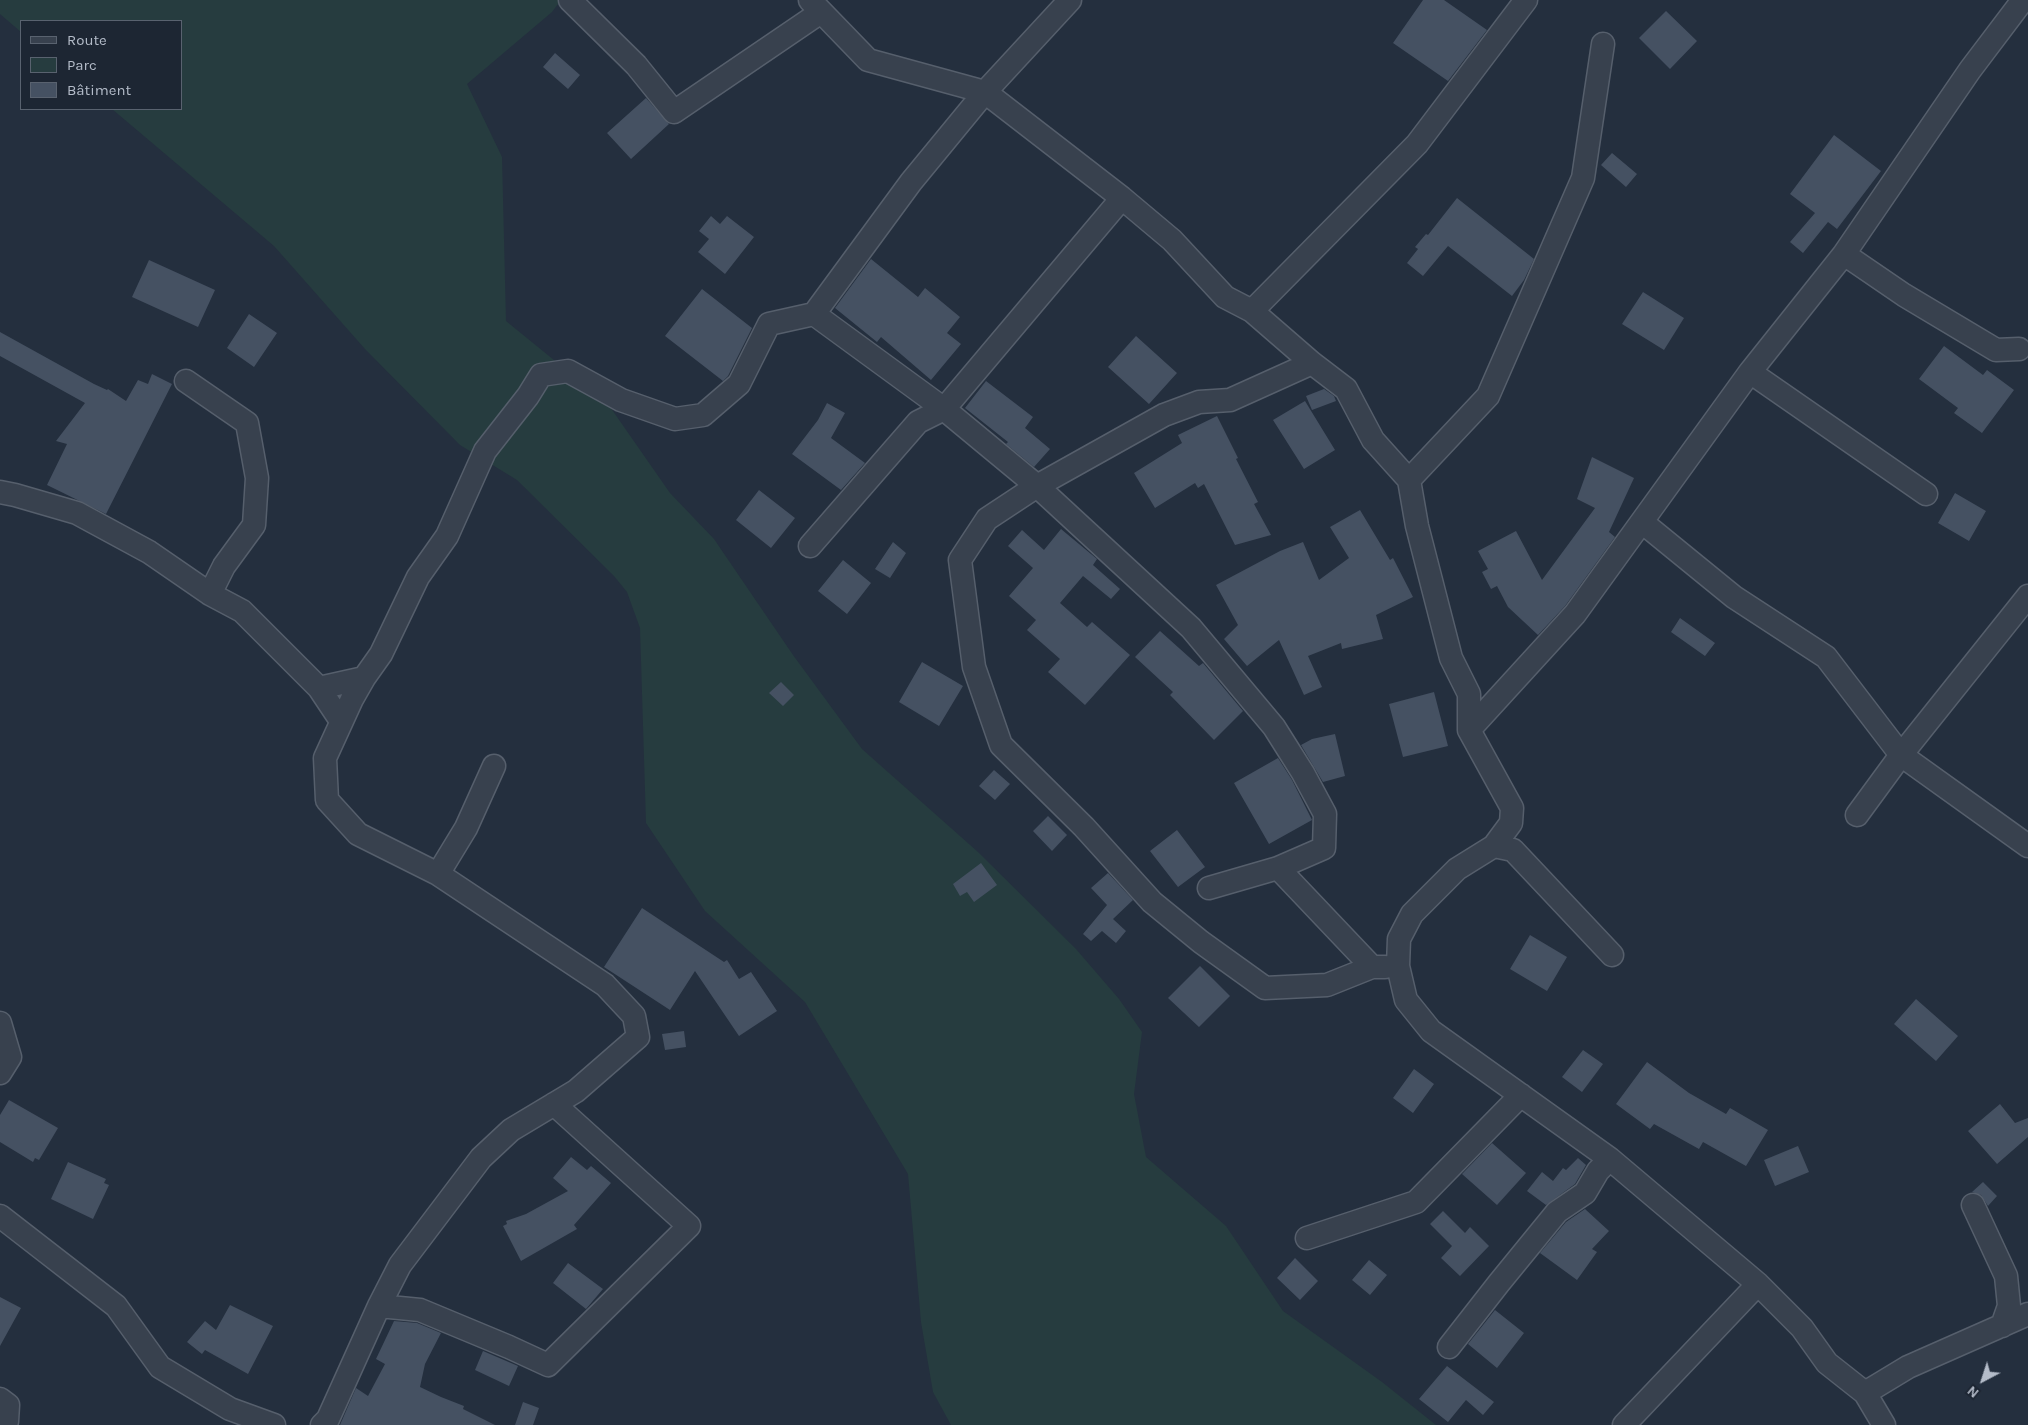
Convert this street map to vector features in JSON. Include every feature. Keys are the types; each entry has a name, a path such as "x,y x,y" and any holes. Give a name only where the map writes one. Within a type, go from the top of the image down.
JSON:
{"street":[{"path":"570,0 636,65 674,112 815,6 868,60 985,92 1122,198 1172,240 1225,296 1252,311 1312,363 1346,389 1373,440 1409,480 1417,526 1451,658 1468,694 1469,730 1512,808 1511,822 1494,846 1458,869 1412,914 1399,939 1398,966 1406,1000 1431,1031 1610,1159 1758,1284 1802,1328 1827,1363 1865,1393 1884,1425"},
{"path":"322,1425 328,1419 379,1306 400,1265 481,1158 511,1130 576,1091 638,1037 634,1016 605,985 438,874 358,834 327,800 325,758 341,721 364,678 381,654 418,577 447,536 485,451 528,396 541,375 568,372 621,400 675,419 703,415 739,384 769,324 814,314 911,182 985,92 1070,0"},
{"path":"1252,311 1417,144 1526,0"},
{"path":"1469,730 1575,614 1750,372 1844,254 1970,70 2023,0"},
{"path":"1409,480 1488,396 1583,178 1603,44"},
{"path":"810,546 918,422 944,409 1122,198"},
{"path":"1844,254 1904,295 1996,350 2019,349"},
{"path":"814,314 944,409 1037,486 1191,628 1274,727 1325,814 1324,848 1278,868 1209,888"},
{"path":"1312,363 1230,400 1199,402 1164,415 1037,486 987,519 960,560 974,667 1001,745 1084,827 1152,902 1201,942 1265,988 1327,986 1372,967 1398,966"},
{"path":"1750,372 1926,494"},
{"path":"186,380 247,424 257,478 254,525 224,566 210,594"},
{"path":"0,492 77,513 149,552 210,594 242,611 319,688 341,721"},
{"path":"1642,522 1734,597 1826,657 1901,755 2028,846"},
{"path":"1857,815 1901,755 2028,596"},
{"path":"319,688 364,678"},
{"path":"438,874 466,828 494,766"},
{"path":"1494,846 1513,850 1612,955"},
{"path":"1278,868 1372,967"},
{"path":"0,1023 10,1057 0,1073"},
{"path":"1307,1238 1416,1202 1521,1095"},
{"path":"379,1306 420,1310 509,1346 548,1365 689,1226 554,1104"},
{"path":"1449,1347 1498,1283 1557,1212 1585,1193 1598,1171 1610,1159"},
{"path":"1974,1205 2006,1276 2009,1306 2002,1326"},
{"path":"0,1216 116,1306 160,1367 230,1409 274,1425"},
{"path":"1624,1425 1758,1284"},
{"path":"1865,1393 1908,1366 2028,1314"},
{"path":"0,1399 8,1405 7,1421 4,1425"}],"green space":[{"path":"0,0 561,0 552,12 467,84 502,157 506,321 608,404 670,493 714,539 793,655 862,749 978,852 1076,949 1119,999 1142,1032 1134,1094 1146,1157 1226,1226 1283,1311 1382,1382 1436,1425 951,1425 933,1392 921,1322 908,1174 805,1002 705,911 646,823 640,628 627,592 614,576 517,480 460,445 365,349 274,246 113,110 182,110 182,20 20,20 20,31 0,14"}],"building":[{"path":"1423,0 1444,0 1487,30 1448,81 1393,43"},
{"path":"1666,11 1697,41 1670,69 1639,38"},
{"path":"555,53 580,75 568,89 543,67"},
{"path":"646,98 669,124 631,159 607,133"},
{"path":"1834,135 1881,171 1837,229 1828,222 1803,253 1790,242 1815,213 1790,194"},
{"path":"1612,153 1637,174 1626,187 1601,165"},
{"path":"1457,198 1534,259 1524,280 1512,296 1448,246 1423,276 1407,263 1418,249 1415,247 1426,234 1428,235"},
{"path":"711,216 720,224 727,216 754,237 725,274 698,252 709,239 699,231"},
{"path":"871,259 918,297 925,288 960,317 947,333 961,344 931,380 881,337 877,342 835,308"},
{"path":"149,260 215,290 198,327 132,297"},
{"path":"702,289 752,328 728,376 723,381 665,336"},
{"path":"1643,292 1684,318 1664,350 1622,324"},
{"path":"249,314 277,333 254,367 227,348"},
{"path":"0,332 94,384 108,389 126,401 138,380 148,384 152,374 172,384 106,514 47,485 67,444 56,441 85,403 0,356"},
{"path":"1136,336 1177,373 1149,404 1108,367"},
{"path":"1944,346 1983,375 1987,370 2014,390 1982,433 1954,413 1958,408 1919,379"},
{"path":"986,381 1033,417 1025,428 1050,449 1034,467 1006,444 1008,442 965,408"},
{"path":"1324,389 1334,396 1336,401 1312,410 1306,396"},
{"path":"1305,401 1335,450 1304,469 1273,420"},
{"path":"827,403 845,413 831,438 865,463 841,490 792,454 818,420"},
{"path":"1217,416 1258,502 1254,504 1271,535 1235,545 1204,484 1198,488 1195,483 1155,508 1134,473 1182,443 1178,435"},
{"path":"1592,457 1634,478 1609,532 1615,537 1565,606 1538,635 1508,607 1497,586 1491,589 1482,572 1488,569 1478,551 1516,531 1542,580 1595,508 1577,499"},
{"path":"759,490 795,518 771,548 736,520"},
{"path":"1955,493 1986,511 1969,541 1938,523"},
{"path":"1360,510 1390,560 1393,558 1413,597 1376,615 1383,639 1342,649 1341,643 1308,656 1322,687 1304,695 1279,640 1247,666 1224,639 1238,625 1216,585 1280,551 1303,542 1319,580 1349,558 1330,527"},
{"path":"1061,529 1097,559 1093,565 1120,589 1111,599 1083,576 1060,603 1087,627 1092,622 1130,655 1085,705 1048,672 1060,659 1027,630 1036,620 1009,596 1033,568 1008,546 1022,530 1044,550"},
{"path":"893,542 906,553 890,578 875,569"},
{"path":"843,560 871,583 847,614 818,591"},
{"path":"1680,618 1715,643 1705,656 1671,632"},
{"path":"1160,631 1199,666 1203,663 1243,711 1214,740 1170,695 1173,692 1135,657"},
{"path":"922,662 963,686 939,726 899,702"},
{"path":"781,682 794,695 783,706 769,693"},
{"path":"1434,692 1448,746 1403,757 1389,704"},
{"path":"1335,734 1345,776 1323,782 1301,745 1312,739"},
{"path":"1278,758 1292,780 1312,820 1269,844 1234,783"},
{"path":"994,770 1010,784 995,800 979,786"},
{"path":"1048,816 1067,835 1052,851 1033,831"},
{"path":"1177,830 1205,867 1178,887 1150,851"},
{"path":"981,863 997,885 974,902 967,892 960,896 953,884"},
{"path":"1108,873 1133,900 1113,919 1126,931 1116,943 1102,931 1091,941 1083,934 1107,905 1091,888"},
{"path":"642,908 724,962 727,960 739,979 751,972 777,1011 739,1036 695,971 670,1010 604,967"},
{"path":"1530,935 1567,957 1547,991 1510,969"},
{"path":"1200,966 1230,996 1199,1027 1168,998"},
{"path":"1916,999 1958,1036 1936,1061 1894,1024"},
{"path":"684,1031 686,1047 665,1050 662,1034"},
{"path":"1583,1050 1603,1064 1582,1092 1562,1077"},
{"path":"1647,1062 1689,1093 1726,1114 1730,1108 1768,1130 1746,1166 1703,1142 1699,1149 1654,1124 1650,1129 1616,1104"},
{"path":"1414,1069 1434,1084 1413,1113 1393,1098"},
{"path":"9,1100 58,1128 39,1160 35,1158 33,1162 0,1142 0,1115"},
{"path":"2000,1104 2015,1123 2028,1118 2028,1137 1997,1164 1968,1131"},
{"path":"1492,1143 1526,1173 1497,1205 1462,1174"},
{"path":"1798,1146 1809,1172 1775,1186 1764,1160"},
{"path":"571,1157 587,1170 591,1166 611,1183 574,1225 577,1229 521,1261 503,1226 507,1224 506,1221 526,1214 568,1191 553,1178"},
{"path":"1578,1158 1586,1165 1575,1184 1546,1205 1527,1191 1542,1172 1553,1181 1563,1168 1566,1170"},
{"path":"68,1162 106,1179 104,1183 109,1185 93,1219 51,1199"},
{"path":"1983,1182 1997,1196 1988,1206 1981,1195 1972,1192"},
{"path":"1585,1209 1609,1231 1592,1249 1597,1252 1577,1280 1540,1253 1566,1222"},
{"path":"1443,1211 1465,1233 1470,1227 1489,1246 1460,1276 1441,1258 1452,1246 1430,1224"},
{"path":"1295,1258 1318,1281 1300,1300 1277,1278"},
{"path":"1369,1260 1387,1275 1370,1295 1352,1280"},
{"path":"568,1263 603,1289 586,1309 553,1283"},
{"path":"0,1297 21,1308 0,1346"},
{"path":"230,1305 273,1326 248,1374 205,1350 202,1354 187,1342 205,1321 216,1330"},
{"path":"1495,1310 1524,1333 1497,1368 1468,1344"},
{"path":"394,1321 417,1323 441,1333 425,1364 420,1387 464,1406 463,1409 495,1425 340,1425 356,1388 368,1396 385,1364 376,1359"},
{"path":"483,1351 518,1366 509,1386 475,1370"},
{"path":"1447,1366 1494,1402 1483,1415 1466,1400 1448,1422 1419,1399"},
{"path":"523,1402 539,1408 533,1425 515,1425"}]}
